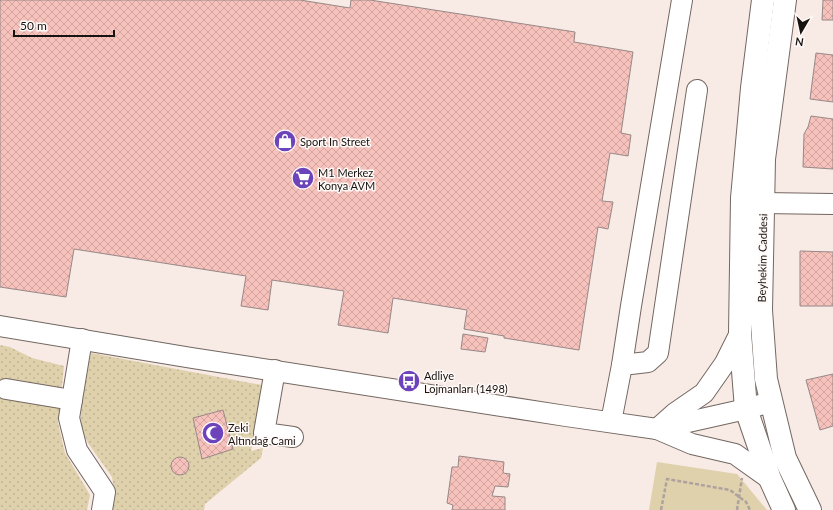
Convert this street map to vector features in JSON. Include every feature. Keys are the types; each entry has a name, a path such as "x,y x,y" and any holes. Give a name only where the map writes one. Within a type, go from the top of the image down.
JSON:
{"main road":[{"name":"Beyhekim Caddesi","path":"763,0 752,88 742,198 740,332 746,409 770,478 784,510"},
{"name":"Beyhekim Caddesi","path":"785,0 764,159 761,310 766,379 771,402 785,458 810,510"}],"street":[{"path":"611,422 622,365 682,0"},
{"path":"622,365 648,362 658,353 697,90"},
{"path":"762,203 833,204"},
{"path":"0,326 566,416 657,428 692,444 735,454 770,478"},
{"path":"657,428 675,413 704,393 725,363 740,332"},
{"path":"82,339 70,418 77,450 105,492 102,510"},
{"path":"275,370 264,433 294,437"},
{"path":"6,389 72,400"},
{"path":"657,428 746,409 771,402"}],"path":[{"path":"737,510 742,475"},
{"path":"661,510 667,479 730,490 746,502 750,510"}],"shaded area":[{"path":"0,345 10,347 32,358 64,366 58,423 65,453 90,495 87,510 0,510"},
{"path":"91,353 262,385 251,451 263,448 261,458 205,504 204,510 113,510 115,494 112,477 88,443 80,426 82,403"},
{"path":"657,462 737,474 767,510 649,510"}],"building":[{"name":"M1 Merkez Konya AVM","path":"0,0 300,0 350,8 351,0 370,0 575,32 574,42 633,52 621,133 631,135 628,156 610,153 602,201 613,202 608,229 598,227 579,350 504,338 504,336 464,329 467,310 393,298 388,333 338,325 344,291 272,280 268,310 241,306 246,276 74,249 66,297 0,287"},
{"path":"823,0 833,0 833,20 822,20"},
{"path":"816,53 833,55 833,102 810,99"},
{"path":"811,116 833,119 833,169 803,167 804,134"},
{"path":"800,251 833,252 833,306 800,306"},
{"path":"463,334 488,338 485,352 461,349"},
{"path":"833,374 833,426 820,430 806,380"},
{"name":"Zeki Altındağ Cami","path":"223,410 233,449 202,459 193,418"},
{"path":"459,456 504,462 503,473 510,474 508,487 495,486 492,496 505,497 505,510 452,510 453,505 447,503 452,467 458,467"},
{"path":"180,457 184,458 188,462 188,470 184,474 180,475 176,474 172,470 171,466 172,462 176,458"}],"place":[{"name":"Sport In Street","path":"285,141"},
{"name":"M1 Merkez Konya AVM","path":"303,178"},
{"name":"Adliye Lojmanları (1498)","path":"409,381"},
{"name":"Zeki Altındağ Cami","path":"213,433"}]}
